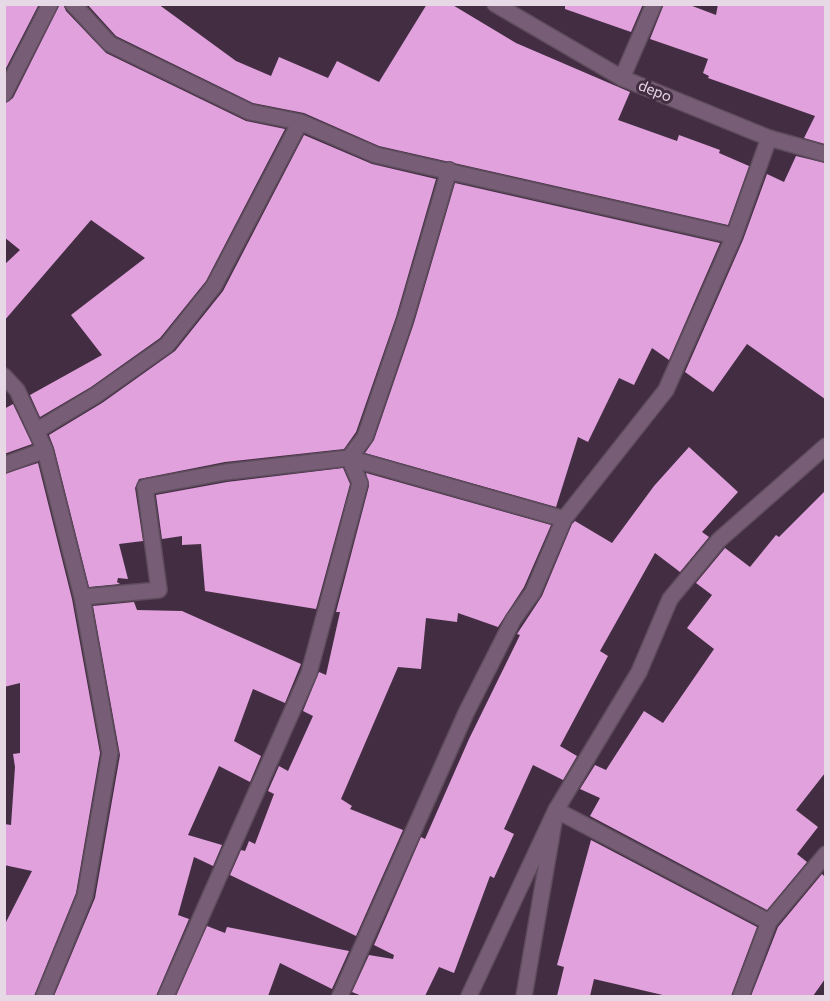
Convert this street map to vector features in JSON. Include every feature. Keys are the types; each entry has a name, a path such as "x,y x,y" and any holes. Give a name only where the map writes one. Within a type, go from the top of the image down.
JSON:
{"street":[{"path":"4,94 50,4"},
{"path":"73,4 110,44 249,112 300,122 376,154 734,236"},
{"name":"depo","path":"495,4 622,78 769,138 825,154"},
{"path":"622,78 654,4"},
{"path":"36,431 96,395 167,345 214,286 300,122"},
{"path":"340,996 466,713 513,620 533,592 564,519 666,390 734,236 769,138"},
{"path":"349,458 365,437 405,320 449,170"},
{"path":"4,376 17,390 45,450 82,597 110,753 85,896 44,996"},
{"path":"4,465 45,450"},
{"path":"469,996 556,810 639,672 670,599 719,540 822,454"},
{"path":"166,996 309,673 360,483 349,458"},
{"path":"82,597 159,590 145,487 226,472 349,458 564,519"},
{"path":"556,810 769,922"},
{"path":"524,996 556,810"},
{"path":"741,996 769,922 825,854"}],"building":[{"path":"4,4 39,4 4,72"},
{"path":"60,4 63,4 66,11 106,53 246,121 285,129 206,281 160,338 91,387 40,417 30,395 102,355 71,315 145,258 91,220 4,321 4,265 20,250 4,237 4,104 13,98"},
{"path":"87,4 158,4 236,61 271,76 279,57 328,78 337,61 379,82 427,4 451,4 516,43 630,92 618,120 677,141 679,135 720,150 719,153 749,166 728,225 379,146 304,113 253,103 116,36"},
{"path":"565,4 643,4 631,32 565,9"},
{"path":"664,4 687,4 716,15 718,4 825,4 825,144 804,138 815,116 708,78 709,76 703,73 708,59 650,39"},
{"path":"304,135 372,164 436,179 396,317 356,432 344,449 225,462 139,479 135,488 143,541 119,544 128,579 118,578 117,582 120,584 89,587 49,435 102,403 175,351 223,291"},
{"path":"796,156 825,163 825,399 747,344 713,392 685,372 743,240 767,174 784,182"},
{"path":"455,183 720,243 669,360 652,348 634,385 619,378 588,442 578,437 556,507 365,453 374,440 414,323"},
{"path":"13,404 32,444 4,454 4,409"},
{"path":"689,447 738,492 702,532 709,537 680,572 655,553 600,651 608,656 560,746 577,756 563,780 533,765 504,829 514,834 494,878 490,876 454,973 439,967 425,996 362,996 352,992 369,955 393,959 394,955 374,945 421,837 425,839 469,739 520,635 517,634 542,596 572,524 575,521 612,543 654,486"},
{"path":"38,463 72,599 100,753 76,893 34,996 4,996 4,926 32,871 4,865 4,824 11,825 15,767 13,754 20,753 20,683 4,687 4,474"},
{"path":"343,468 350,484 316,609 205,591 201,544 182,545 182,536 162,539 156,495 227,482"},
{"path":"366,473 551,525 524,587 498,627 458,613 457,622 426,618 421,669 398,667 341,799 352,806 350,809 403,830 356,936 230,875 241,850 245,851 249,841 255,844 274,794 268,791 279,766 288,771 313,716 303,711 319,672 326,675 340,612 336,612 369,486"},
{"path":"825,491 825,773 796,810 818,827 797,854 807,862 767,910 590,816 600,798 580,789 595,765 606,770 644,711 663,723 714,649 687,628 712,595 696,583 725,548 750,567 776,535 779,537"},
{"path":"134,602 137,610 182,611 301,664 285,703 253,689 234,741 261,756 250,782 219,766 188,835 222,845 213,866 194,857 178,915 189,919 156,996 54,996 95,898 120,755 93,606"},
{"path":"591,840 757,927 731,996 667,996 594,979 590,996 557,996 564,967 557,965"},
{"path":"822,874 825,877 825,979 813,996 751,996 778,927"},
{"path":"207,926 225,933 227,927 349,951 332,989 280,963 268,996 176,996"}]}
